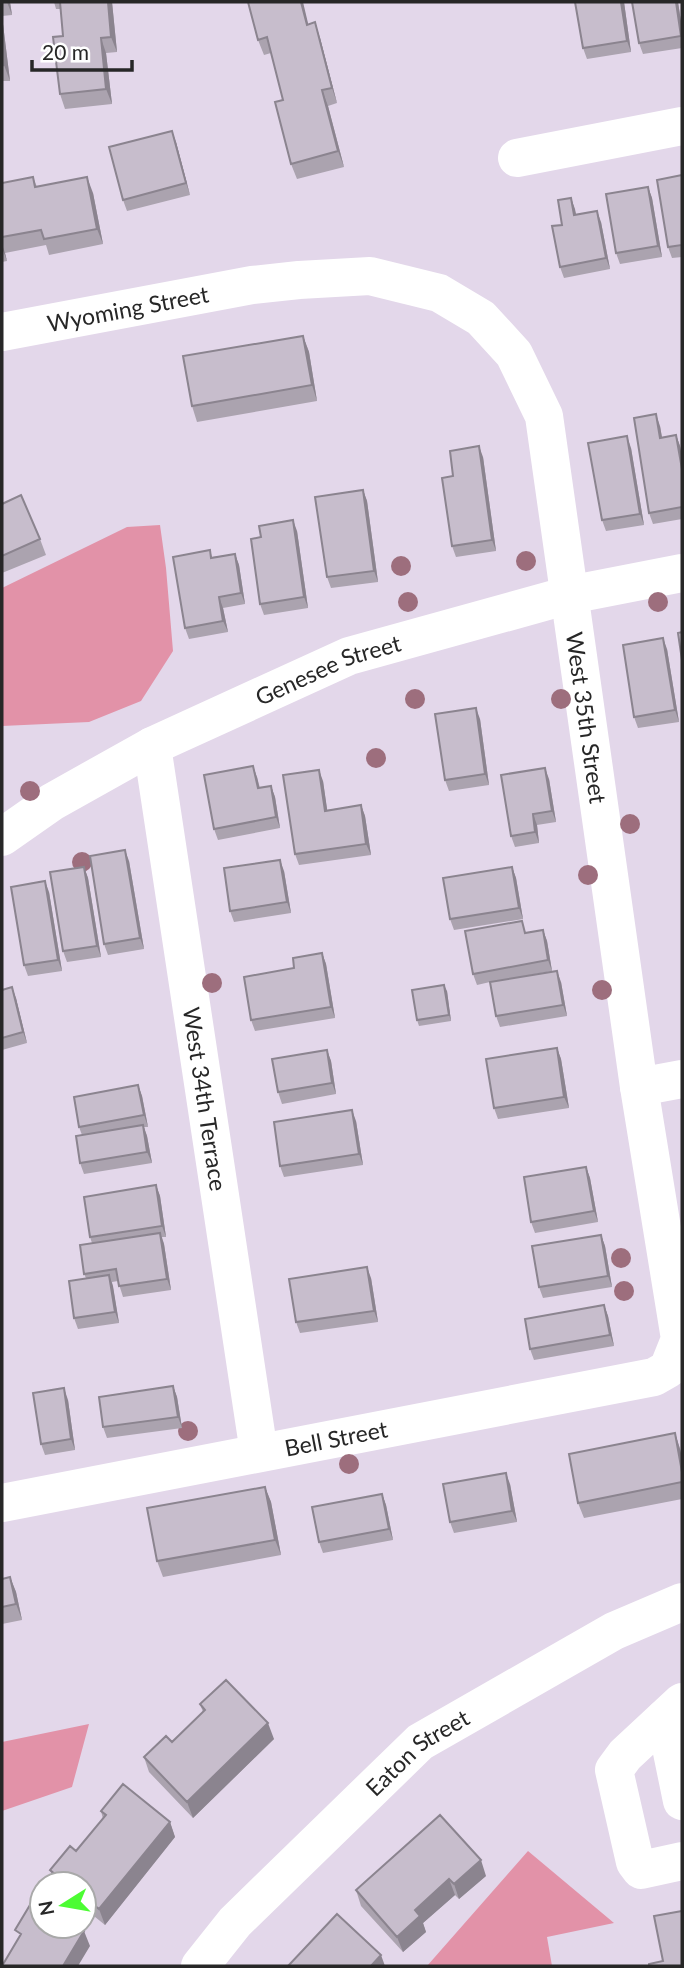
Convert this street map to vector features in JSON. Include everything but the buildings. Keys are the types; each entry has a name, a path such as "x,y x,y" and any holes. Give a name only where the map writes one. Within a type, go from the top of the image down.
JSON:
{"street":[{"path":"517,158 682,126"},
{"name":"West 35th Street","path":"253,285 369,276 439,293 481,318 514,354 544,416 639,1087 680,1339 668,1369"},
{"name":"Wyoming Street","path":"2,332 253,285"},
{"name":"Genesee Street","path":"2,837 52,802 152,746 349,656 569,595 682,573"},
{"name":"West 34th Terrace","path":"152,746 259,1453"},
{"path":"639,1087 682,1079"},
{"name":"Bell Street","path":"2,1503 654,1377 668,1369"},
{"name":"Eaton Street","path":"200,1966 235,1922 420,1742 614,1631 682,1602"},
{"path":"673,1710 682,1801"},
{"path":"673,1710 625,1755 614,1770 635,1862 641,1870 682,1861"}],"shaded area":[{"path":"160,525 173,651 141,701 89,722 2,726 2,588 127,527"},
{"path":"89,1724 72,1787 2,1811 2,1742"},
{"path":"528,1851 614,1923 547,1937 552,1966 427,1966"}]}
